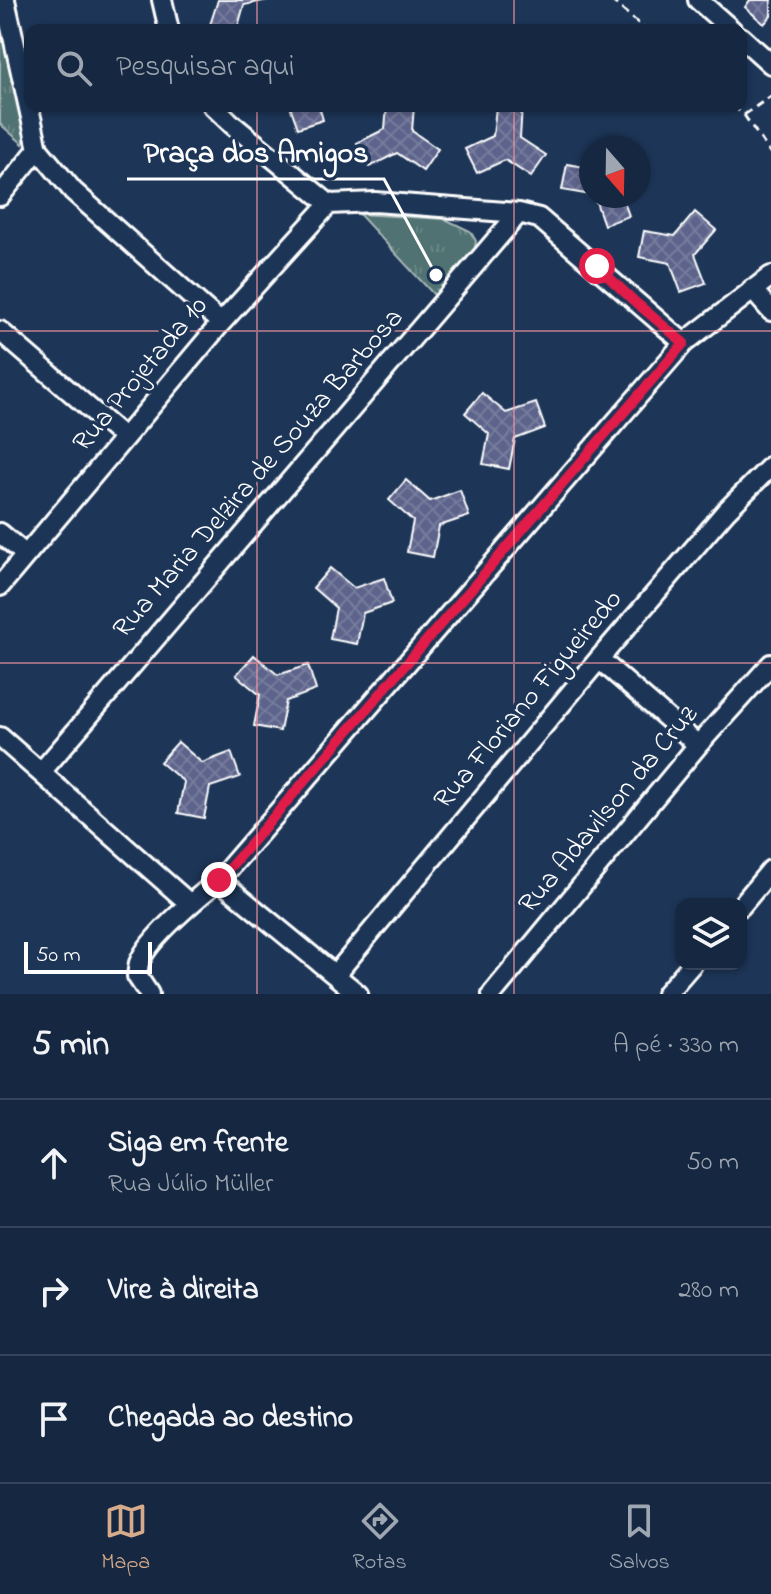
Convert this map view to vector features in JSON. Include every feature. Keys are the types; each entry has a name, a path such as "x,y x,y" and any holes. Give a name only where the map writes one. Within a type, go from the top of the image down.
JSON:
{"street":[{"path":"5,0 24,86"},
{"path":"162,0 168,24"},
{"path":"698,0 725,24"},
{"path":"747,42 771,64"},
{"path":"30,112 38,149 73,191 221,323"},
{"path":"219,112 329,204 375,202 519,213 539,218 684,343"},
{"path":"0,196 38,149"},
{"name":"Rua Projetada 10","path":"0,586 221,323 329,204"},
{"name":"Rua Maria Delzira de Souza Barbosa","path":"41,772 519,213"},
{"path":"149,994 137,976 139,962 151,944 219,880 684,343 771,276"},
{"path":"752,289 771,311"},
{"path":"0,331 124,438"},
{"name":"Rua Floriano Figueiredo","path":"335,975 599,659 726,511 771,466"},
{"path":"0,533 26,555"},
{"path":"599,659 698,745"},
{"name":"Rua Adavilson da Cruz","path":"492,994 698,745 771,664"},
{"path":"0,737 190,904"},
{"path":"747,899 771,870"},
{"path":"219,880 358,994"},
{"path":"666,994 687,970"}],"path":[{"path":"611,0 639,24"},
{"path":"744,115 771,96"},
{"path":"740,112 771,154"}],"green space":[{"path":"0,26 24,125 23,144 0,124"},
{"path":"359,214 445,219 470,231 476,241 474,253 436,297"}],"building":[{"path":"218,0 268,0 244,5 239,24 210,24"},
{"path":"750,0 771,0 771,16 764,24 745,7"},
{"path":"292,112 321,112 323,120 298,128"},
{"path":"386,112 414,112 412,131 438,149 423,171 397,153 369,167 357,143 385,129"},
{"path":"495,112 522,112 520,138 546,155 531,177 505,160 477,173 465,149 493,136"},
{"path":"567,164 579,166 579,193 562,190"},
{"path":"598,208 626,208 629,216 604,225"},
{"path":"695,212 716,230 695,254 706,283 681,292 670,263 639,257 644,231 675,236"},
{"path":"482,393 506,413 536,403 545,428 515,439 509,469 483,464 489,434 465,413"},
{"path":"406,480 430,501 460,490 469,516 439,526 433,557 407,552 413,521 389,500"},
{"path":"330,568 354,588 384,578 392,603 363,613 357,644 330,639 336,608 313,588"},
{"path":"254,655 278,675 308,665 316,690 286,701 280,731 254,726 260,695 236,675"},
{"path":"178,742 202,763 231,752 240,777 210,787 204,818 178,813 184,782 160,762"}],"place":[{"name":"Praça dos Amigos","path":"436,275"}],"route":[{"path":"219,880 684,343 597,266"}]}
